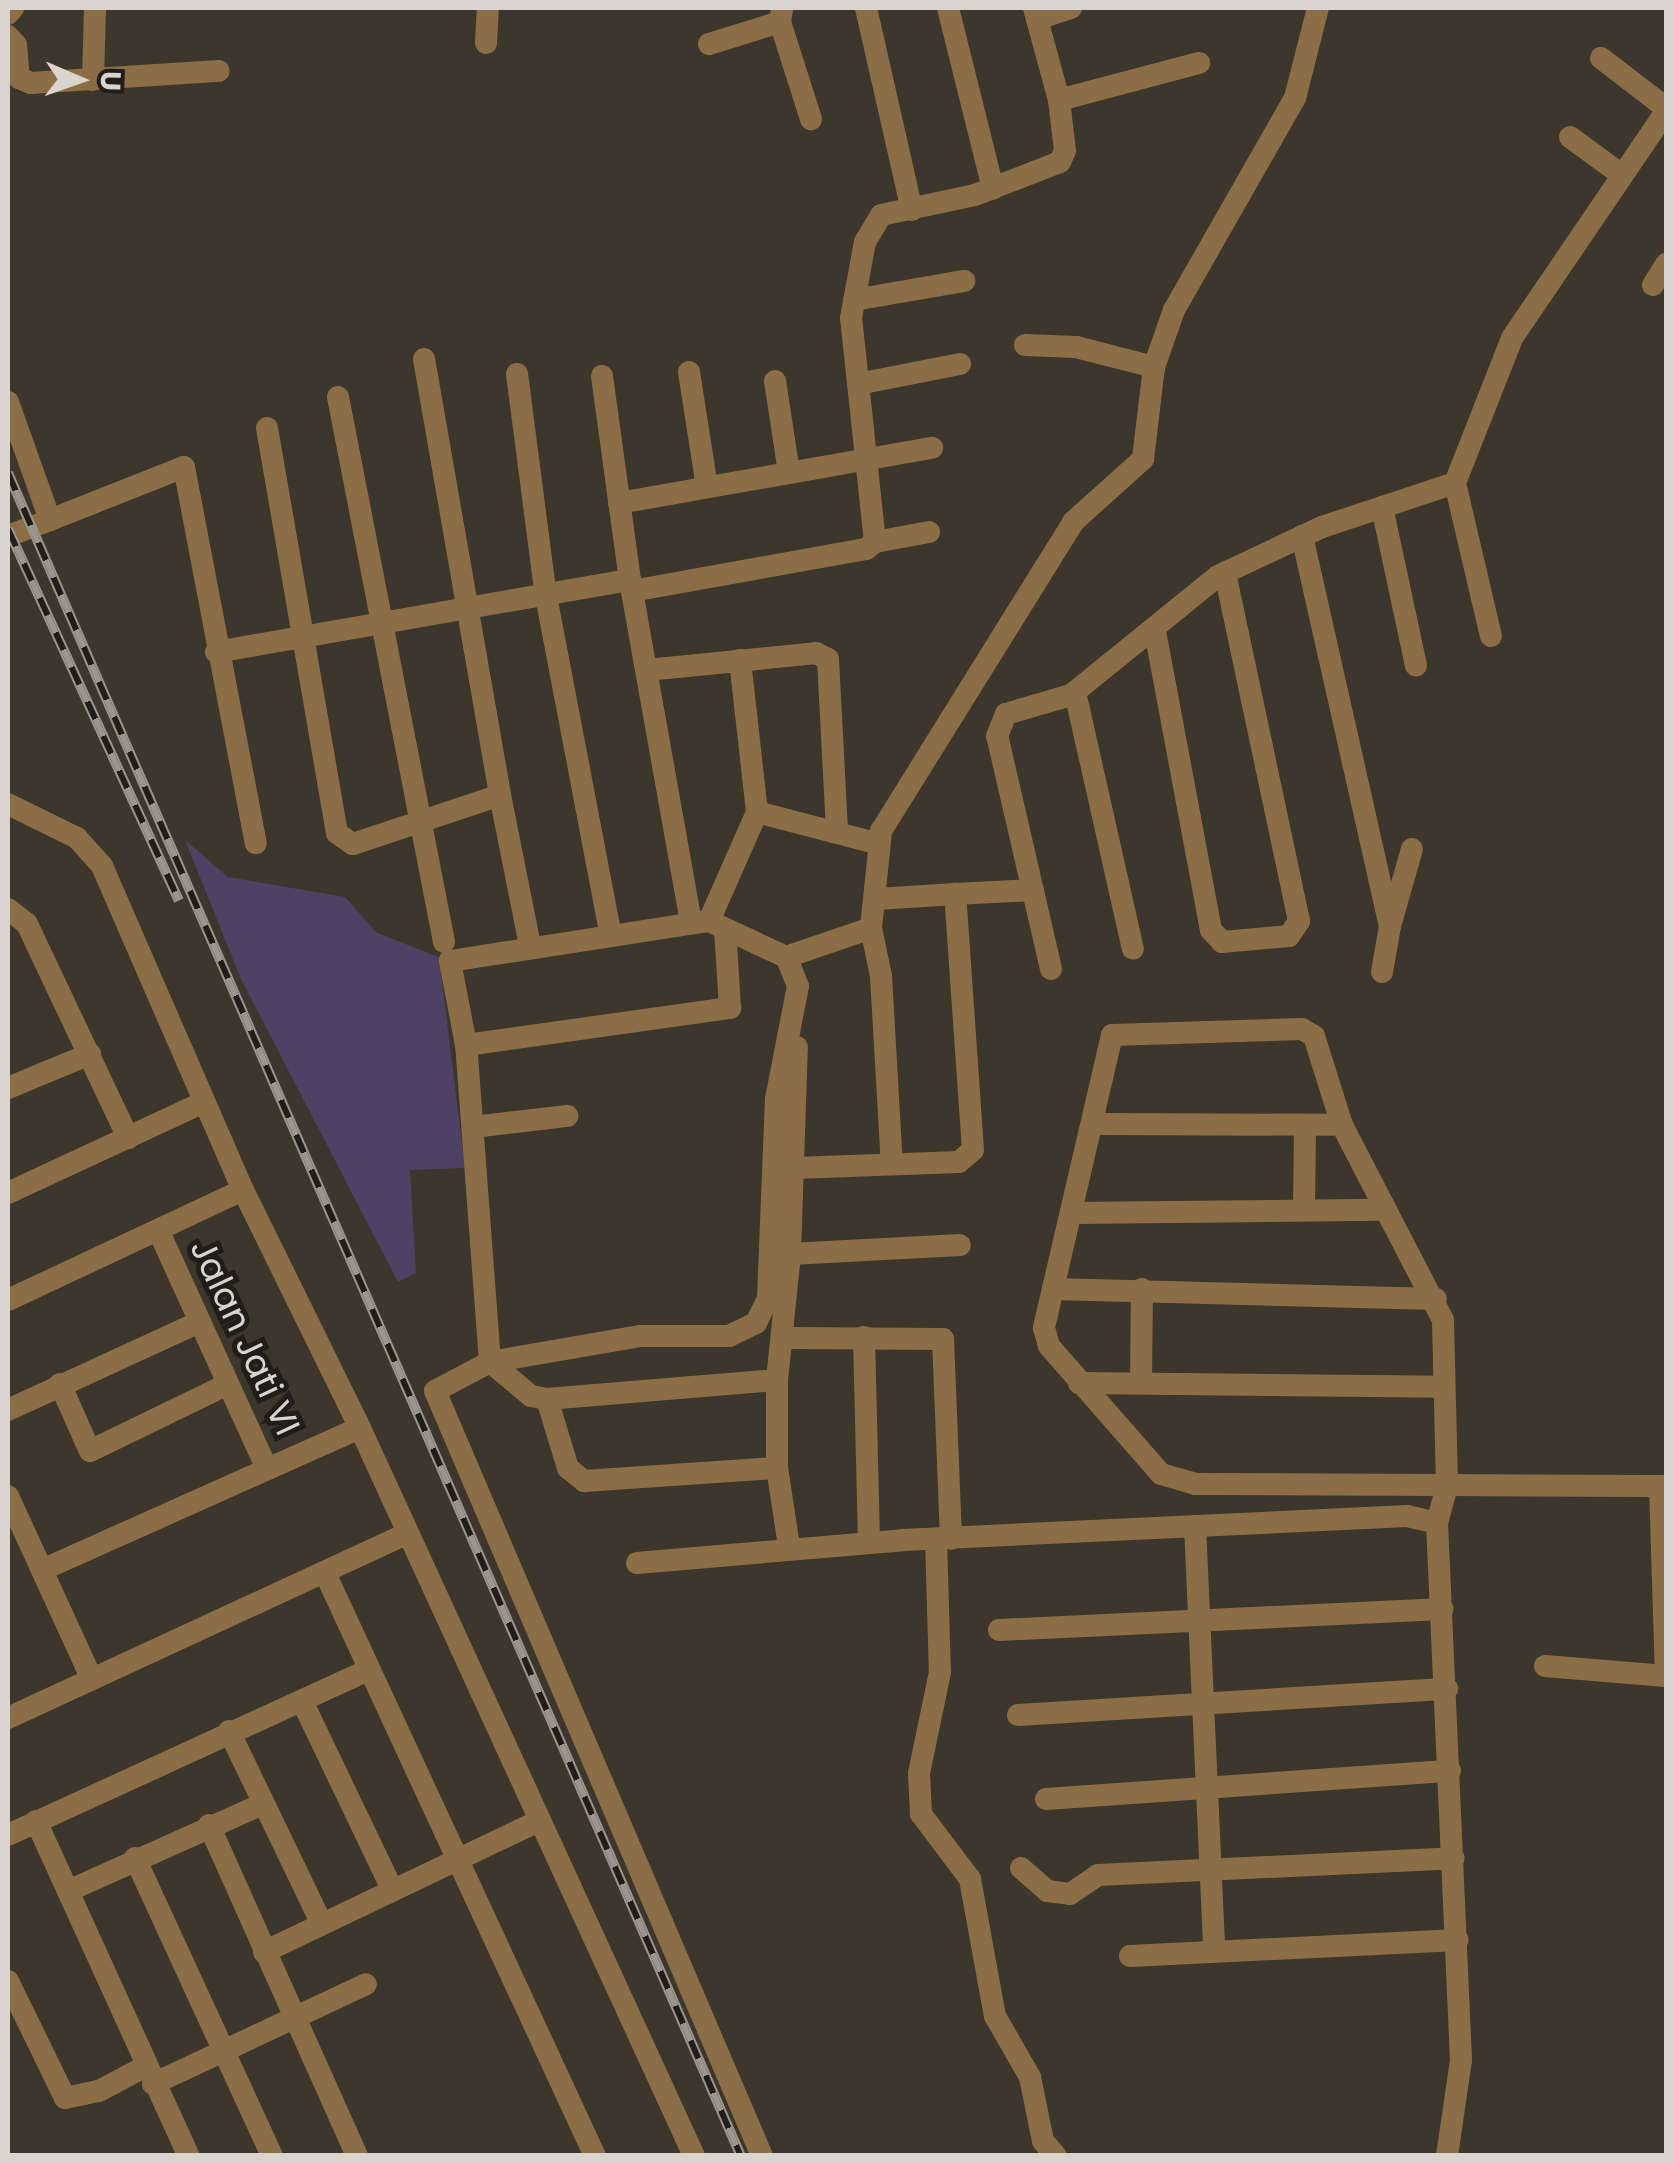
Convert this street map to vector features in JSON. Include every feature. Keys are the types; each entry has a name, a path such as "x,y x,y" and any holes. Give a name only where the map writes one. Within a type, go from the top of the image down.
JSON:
{"street":[{"path":"8,14 13,8"},
{"path":"93,80 95,8"},
{"path":"486,43 488,8"},
{"path":"866,8 912,210"},
{"path":"948,8 993,188"},
{"path":"874,542 854,300 870,231 882,215 993,188 1060,162 1065,152 1059,100 1036,13 1071,8"},
{"path":"892,1164 880,976 871,928 877,899 875,843 1073,522 1144,458 1154,367 1190,272 1295,98 1318,8"},
{"path":"709,44 781,15 810,119"},
{"path":"8,36 23,80 93,80 219,71"},
{"path":"1491,636 1454,483 1490,380 1512,338 1666,109 1601,58"},
{"path":"1059,100 1199,63"},
{"path":"1570,138 1622,176"},
{"path":"1652,285 1666,264"},
{"path":"854,300 964,280"},
{"path":"1025,346 1063,345 1154,367"},
{"path":"424,359 464,613 530,945"},
{"path":"858,384 960,364"},
{"path":"689,372 707,487"},
{"path":"517,374 546,596 611,936"},
{"path":"466,1045 730,1008 647,670 631,586 602,376"},
{"path":"775,381 789,472"},
{"path":"338,397 378,625 444,942"},
{"path":"8,402 17,462 48,515"},
{"path":"267,428 300,636 338,833 353,844 500,796"},
{"path":"619,503 932,448"},
{"path":"8,536 48,515 184,467 216,652 256,843"},
{"path":"1051,969 998,723 1006,714 1076,692 1225,573 1302,536 1454,483"},
{"path":"1382,507 1416,665"},
{"path":"216,652 464,613 546,596 866,549 874,542 930,532"},
{"path":"1302,536 1390,926"},
{"path":"1155,632 1212,930 1222,942 1289,936 1299,921 1225,573"},
{"path":"647,670 816,654 828,659 838,829"},
{"path":"709,924 757,812 740,660"},
{"path":"1076,692 1133,949"},
{"path":"8,804 92,849 243,1190 360,1428 536,1822 694,2156"},
{"path":"757,812 838,829 875,843"},
{"path":"1382,972 1390,926 1412,850"},
{"path":"877,899 1034,890"},
{"path":"795,1168 959,1162 973,1150 955,894"},
{"path":"8,909 27,924 128,1138"},
{"path":"777,1380 547,1399 531,1396 490,1362 466,1045 450,961 530,945 709,924 786,957 871,928"},
{"path":"786,957 798,986 795,1168 785,1338 777,1380 777,1468 789,1546"},
{"path":"762,2156 435,1392 490,1362 641,1336 729,1336 756,1323 768,1298 776,1099 798,986"},
{"path":"1447,2156 1461,2060 1444,1609 1437,1523 1447,1485 1443,1320 1436,1299 1382,1210 1342,1125 1318,1045 1302,1029 1120,1031 1106,1046 1045,1336 1079,1383 1140,1453 1177,1483 1447,1485 1663,1486 1666,1676 1545,1666"},
{"path":"8,1088 90,1054"},
{"path":"8,1192 204,1102"},
{"path":"472,1127 567,1116"},
{"path":"1092,1124 1342,1125"},
{"path":"1304,1208 1305,1126"},
{"path":"8,1300 160,1234 243,1190"},
{"path":"1072,1213 1382,1210"},
{"name":"Jalan Jati VI","path":"160,1234 267,1469"},
{"path":"790,1254 960,1245"},
{"path":"1052,1289 1436,1299"},
{"path":"1141,1382 1142,1290"},
{"path":"8,1410 199,1322"},
{"path":"864,1337 869,1543"},
{"path":"785,1338 943,1339 939,1688 919,1773 921,1814 970,1879 988,1994 1003,2035 1030,2077 1050,2153"},
{"path":"1079,1383 1444,1386"},
{"path":"60,1384 90,1451 228,1384"},
{"path":"547,1399 568,1468 584,1481 777,1468"},
{"path":"42,1570 360,1428"},
{"path":"8,1496 91,1676"},
{"path":"637,1563 789,1546 1407,1516 1437,1523"},
{"path":"1195,1526 1214,1950"},
{"path":"8,1718 91,1676 325,1574 406,1534"},
{"path":"325,1574 596,2156"},
{"path":"999,1630 1444,1609"},
{"path":"8,1835 367,1671"},
{"path":"1018,1714 1447,1689"},
{"path":"302,1701 391,1886"},
{"path":"230,1731 260,1804 321,1922"},
{"path":"1046,1799 1450,1771"},
{"path":"68,1891 208,1824 260,1804"},
{"path":"36,1821 189,2156"},
{"path":"264,1952 391,1886 456,1861 536,1822"},
{"path":"208,1824 357,2156"},
{"path":"134,1858 272,2156"},
{"path":"1022,1868 1047,1891 1070,1894 1098,1875 1210,1866 1454,1858"},
{"path":"1130,1956 1458,1940"},
{"path":"8,1981 66,2098 100,2091 224,2050 296,2022 366,1984"}],"shaded area":[{"path":"185,840 228,877 345,897 377,933 439,957 465,1168 410,1170 416,1273 398,1282 241,979"}],"railway":[{"path":"8,473 741,2156"},
{"path":"8,529 179,900"}]}
